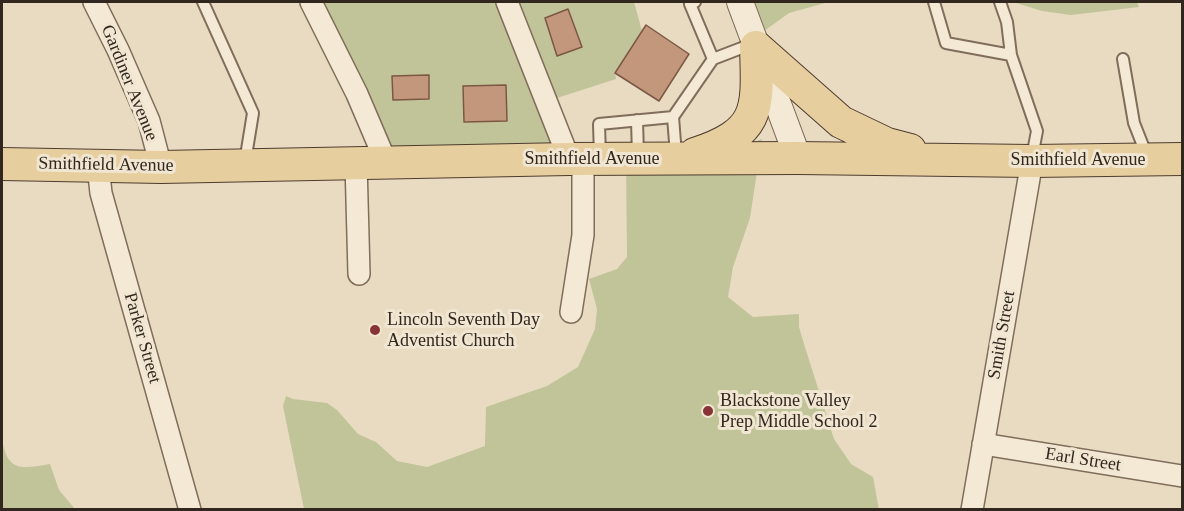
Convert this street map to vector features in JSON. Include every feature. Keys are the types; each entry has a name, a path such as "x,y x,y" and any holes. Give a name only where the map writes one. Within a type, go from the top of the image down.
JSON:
{"main road":[{"path":"755,45 841,122 887,144 936,159"},
{"path":"677,159 722,143 735,136 750,120 758,85 755,45"},
{"name":"Smithfield Avenue","path":"2,164 161,167 584,159 798,158 1032,161 1182,159"}],"street":[{"name":"Gardiner Avenue","path":"94,2 118,50 149,122 161,167"},
{"path":"311,2 357,94 371,162 359,274"},
{"path":"507,2 584,159 582,235 571,312"},
{"path":"740,2 798,158"},
{"name":"Smith Street","path":"972,510 1032,161"},
{"name":"Parker Street","path":"98,166 101,193 190,510"},
{"name":"Earl Street","path":"983,444 1182,476"}],"lane":[{"path":"203,2 253,112 244,165"},
{"path":"695,2 690,4 713,59"},
{"path":"934,2 946,43 1011,55"},
{"path":"1000,2 1007,22 1011,55 1036,131 1032,161"},
{"path":"677,159 673,117 713,59 755,45"},
{"path":"1123,59 1134,123 1148,159"},
{"path":"584,159 598,124 673,117"},
{"path":"637,120 638,159"}],"green space":[{"path":"311,2 634,2 642,31 615,73 616,79 557,98 578,159 386,162"},
{"path":"740,2 829,2 789,13 753,39"},
{"path":"1013,2 1137,2 1139,7 1071,15 1042,11"},
{"path":"762,139 750,218 733,267 728,297 753,317 799,314 799,327 834,439 851,464 873,477 879,510 304,509 283,406 286,396 327,403 337,410 358,434 376,442 397,461 427,467 485,446 486,407 547,386 578,367 595,329 597,309 589,279 617,269 627,257 626,162 735,148"},
{"path":"2,440 8,458 17,466 31,467 50,464 59,490 75,509 2,509"}],"building":[{"path":"568,9 582,47 557,56 545,18"},
{"path":"646,25 689,54 659,101 615,73"},
{"path":"429,75 429,99 393,100 392,76"},
{"path":"506,85 507,121 464,122 463,86"}],"place":[{"name":"Lincoln Seventh Day Adventist Church","path":"375,330"},
{"name":"Blackstone Valley Prep Middle School 2","path":"708,411"}]}
